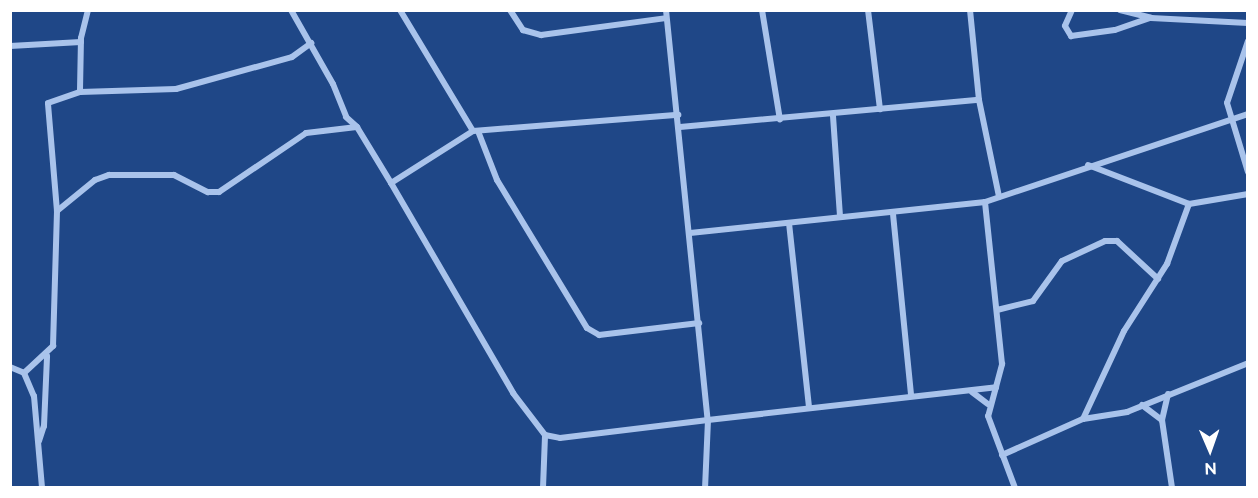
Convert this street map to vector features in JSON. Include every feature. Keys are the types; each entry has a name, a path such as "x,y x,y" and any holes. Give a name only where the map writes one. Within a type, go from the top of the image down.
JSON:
{"street":[{"path":"80,92 81,42 88,10"},
{"path":"291,10 299,30 311,43 346,117 357,127 391,183 513,393 545,435 543,488"},
{"path":"400,10 476,131 497,180 587,328 599,335 699,323"},
{"path":"510,10 523,30 541,35 666,18"},
{"path":"666,10 681,127 708,420 705,488"},
{"path":"762,10 780,120"},
{"path":"868,10 880,109"},
{"path":"970,10 979,100 999,198"},
{"path":"1072,10 1065,26 1071,36 1115,30 1151,18"},
{"path":"1120,10 1151,18 1248,23"},
{"path":"1248,41 1229,94 1229,120 1248,171"},
{"path":"10,46 81,42"},
{"path":"37,445 44,426 48,356 53,346 57,211 48,103 80,92 177,89 292,57 311,43"},
{"path":"681,127 833,116 880,109 979,100"},
{"path":"690,233 840,217 893,214 986,202 1088,165 1248,114"},
{"path":"391,183 476,131 678,115"},
{"path":"833,116 840,217"},
{"path":"57,211 95,180 110,175 174,175 219,192 306,133 357,127"},
{"path":"1088,165 1189,204 1248,194"},
{"path":"986,202 1002,364 996,387 988,404 992,436 1002,454 1015,488"},
{"path":"1083,419 1119,341 1158,279 1189,204"},
{"path":"893,214 911,395"},
{"path":"789,223 809,408"},
{"path":"997,310 1034,301 1062,261 1105,241 1116,240 1158,279"},
{"path":"24,373 48,356"},
{"path":"1002,454 1083,419 1142,405 1248,363"},
{"path":"10,367 24,373 34,396 42,488"},
{"path":"545,435 656,430 708,420 911,395 972,392 996,387"},
{"path":"972,392 988,404"},
{"path":"1168,394 1162,420 1172,488"},
{"path":"1142,405 1162,420"}]}
